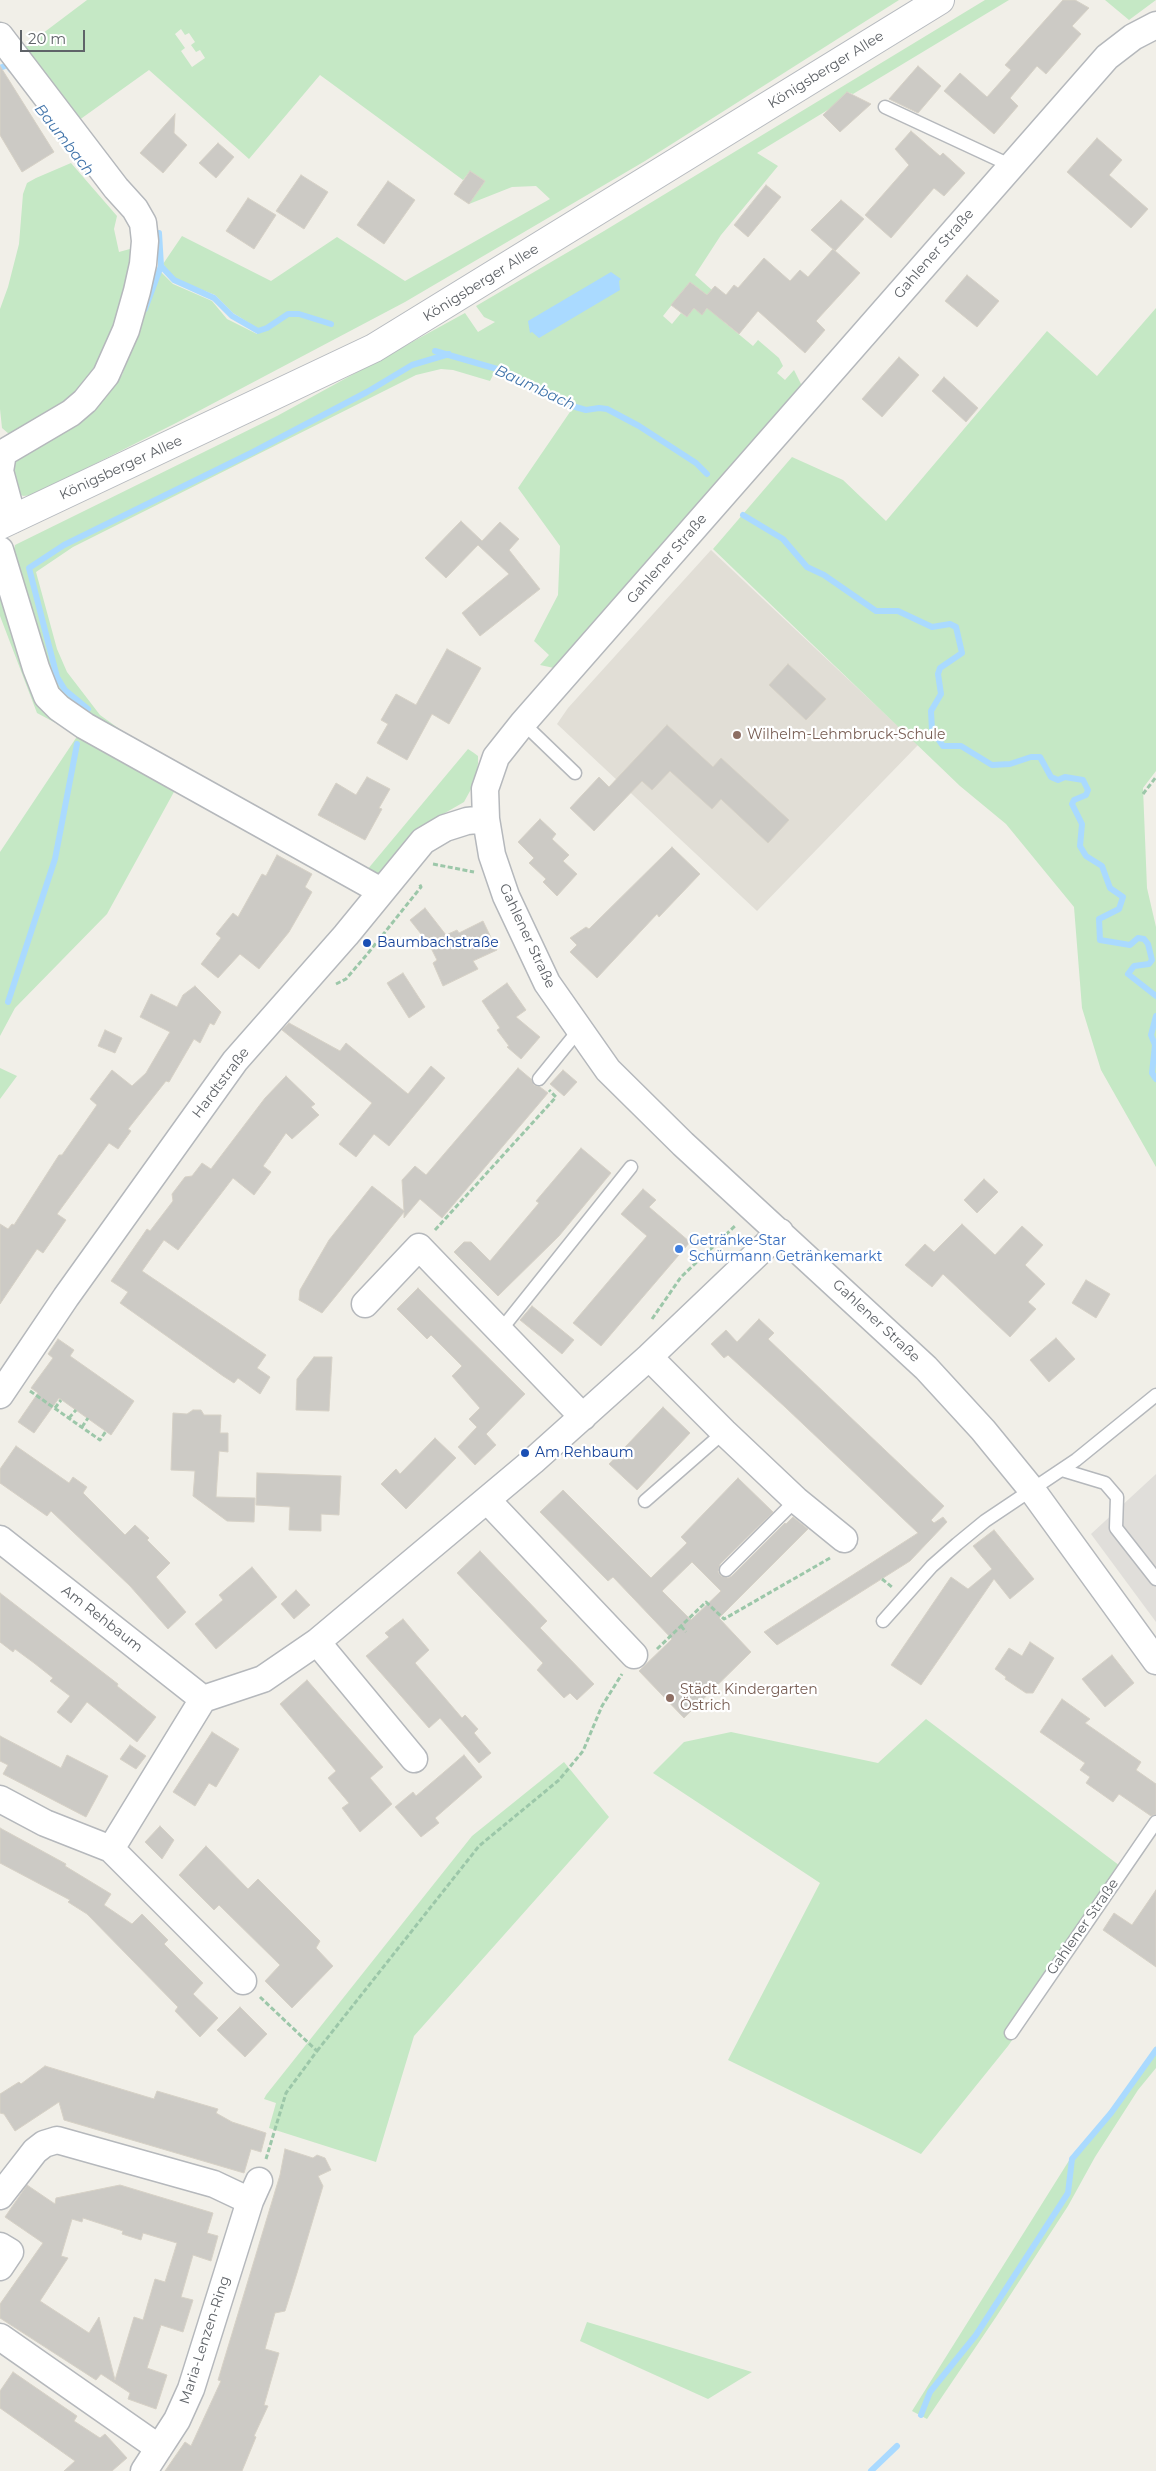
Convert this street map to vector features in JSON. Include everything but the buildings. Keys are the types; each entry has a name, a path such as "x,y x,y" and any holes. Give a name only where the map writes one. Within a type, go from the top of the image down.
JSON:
{"main road":[{"name":"Königsberger Allee","path":"6,522 374,348 940,0"}],"street":[{"name":"Gahlener Straße","path":"1156,25 1133,37 1107,57 523,723 496,757 485,789 486,819 492,855 506,896 546,983 608,1070 683,1144 926,1368 983,1430 1032,1490 1156,1661"},
{"path":"0,36 116,188 135,209 143,223 145,241 143,264 126,330 106,375 85,401 71,413 3,453 0,471 6,522"},
{"path":"0,550 36,668 47,696 59,708 85,726 380,891"},
{"name":"Hardtstraße","path":"12,1391 66,1297 235,1061 346,935 380,891 423,841 445,828 486,819"},
{"path":"111,1849 204,1699 264,1679 317,1642 583,1417 780,1232"},
{"path":"365,1304 419,1247 583,1417"},
{"path":"649,1357 796,1500 839,1547"},
{"path":"487,1500 634,1655"},
{"name":"Am Rehbaum","path":"0,1539 204,1699"},
{"path":"317,1642 414,1759"},
{"path":"0,1799 45,1823 111,1849 243,1980"},
{"path":"0,2196 35,2152 44,2144 57,2140 214,2184 255,2191"},
{"name":"Maria-Lenzen-Ring","path":"144,2471 177,2420 192,2390 255,2191"},
{"path":"0,2246 10,2252 0,2267"},
{"path":"0,2337 159,2448"}],"lane":[{"path":"885,107 1012,166"},
{"path":"523,723 575,773"},
{"path":"538,1078 578,1030"},
{"path":"500,1331 631,1167"},
{"path":"883,1621 932,1566 985,1521 1062,1470 1126,1422 1156,1395"},
{"path":"645,1501 724,1432"},
{"path":"1062,1470 1105,1482 1117,1497 1116,1528 1156,1579"},
{"path":"726,1570 796,1500"},
{"name":"Gahlener Straße","path":"1011,2033 1156,1822"}],"path":[{"path":"1143,794 1156,777"},
{"path":"430,864 475,872"},
{"path":"331,986 346,979 369,952 421,887 419,880"},
{"path":"419,1247 556,1097 538,1078"},
{"path":"649,1324 681,1277 739,1222"},
{"path":"12,1391 55,1408 100,1440 106,1431"},
{"path":"55,1408 61,1400"},
{"path":"69,1418 76,1410"},
{"path":"82,1427 88,1418"},
{"path":"255,2191 286,2093 316,2051 479,1846 559,1780 583,1751 602,1706 634,1655 657,1649 706,1602 724,1620 839,1547"},
{"path":"680,1626 686,1632"},
{"path":"243,1980 316,2051"}],"shaded area":[{"name":"Wilhelm-Lehmbruck-Schule","path":"711,550 918,745 757,911 557,724 568,708"},
{"path":"1156,1474 1156,1622 1091,1534"}],"green space":[{"path":"87,0 899,0 645,161 405,302 176,423 33,495 23,496 17,492 13,471 16,459 93,412 122,375 160,271 173,284 212,301 227,319 257,334 257,328 233,313 215,295 175,279 163,264 182,236 271,281 337,237 405,281 550,199 536,186 512,187 469,204 485,181 470,171 463,180 320,75 249,159 149,70 75,123 18,52","holes":["181,29 185,35 189,33 195,42 191,45 196,52 200,50 205,58 192,67 181,51 185,48 175,34"]},
{"path":"985,0 1009,0 853,94 847,92 831,108 757,153 778,166 721,235 695,275 712,290 707,295 690,282 663,316 672,324 681,313 687,317 694,308 702,314 711,304 724,322 753,346 758,340 779,358 783,366 777,373 785,380 794,370 803,388 554,668 540,665 549,655 534,641 558,595 560,546 518,488 572,409 495,371 490,381 453,370 441,369 416,375 73,547 36,572 57,649 67,672 100,715 139,743 367,870 468,749 478,756 476,780 464,802 438,817 377,878 60,700 13,555 15,545 277,416 465,313 478,332 495,322 484,317 476,306 604,231"},
{"path":"1105,0 1156,0 1129,20"},
{"path":"71,163 117,216 114,229 119,252 137,247 138,266 102,364 78,395 9,434 2,428 0,409 0,309 8,287 19,244 23,194 27,183"},
{"path":"1156,308 1156,771 1143,788 1147,888 1156,927 1156,1167 1101,1070 1082,1008 1074,907 1006,824 960,786 713,549 792,457 843,480 886,521 1047,331 1097,376"},
{"path":"0,575 37,691 175,790 107,914 15,1008 0,1036 0,852 78,735 37,713 0,616"},
{"path":"0,1068 17,1076 0,1099"},
{"path":"926,1719 1128,1872 1008,2046 921,2154 728,2060 820,1883 653,1773 684,1742 731,1732 878,1763"},
{"path":"564,1762 609,1817 414,2036 376,2162 269,2128 276,2103 264,2099 266,2095 472,1836"},
{"path":"1156,2046 1156,2068 1138,2090 1095,2157 1068,2206 996,2317 927,2419 912,2411 1070,2159 1108,2113"},
{"path":"587,2322 752,2372 708,2399 580,2341"}],"water":[{"path":"611,272 621,279 619,281 620,290 539,338 532,332 530,333 528,321"}],"waterway":[{"name":"Baumbach","path":"0,68 7,65 11,70"},
{"name":"Baumbach","path":"60,136 84,168"},
{"name":"Baumbach","path":"159,233 161,266 174,280 214,298 232,316 258,331 267,328 288,314 299,314 331,324"},
{"path":"145,309 161,266"},
{"name":"Baumbach","path":"435,351 504,371 572,406 586,410 607,409 639,426 696,463 707,474"},
{"path":"88,709 65,690 57,677 29,568 64,545 253,452 367,392 412,365 449,354"},
{"name":"Baumbach","path":"743,515 783,539 807,567 824,575 876,611 898,611 932,627 950,624 956,627 962,653 940,668 938,674 941,694 931,711 932,730 943,746 961,746 992,765 1010,764 1031,757 1040,757 1051,777 1058,780 1065,777 1083,780 1088,790 1086,795 1074,800 1072,804 1082,824 1080,846 1086,856 1102,866 1110,888 1123,897 1119,909 1099,919 1100,940 1130,945 1138,938 1144,939 1148,944 1152,960 1149,964 1134,966 1128,974 1156,996"},
{"path":"8,1002 55,859 77,744"},
{"name":"Baumbach","path":"1156,1016 1151,1035 1155,1045 1152,1073 1156,1079"},
{"path":"921,2415 930,2392 976,2335 1068,2193 1072,2159 1111,2113 1156,2050"},
{"path":"871,2471 897,2446"}],"place":[{"name":"Wilhelm-Lehmbruck-Schule","path":"737,735"},
{"name":"Baumbachstraße","path":"367,943"},
{"name":"Getränke-Star Schürmann Getränkemarkt","path":"679,1249"},
{"name":"Am Rehbaum","path":"525,1453"},
{"name":"Städt. Kindergarten Östrich","path":"670,1698"}]}
